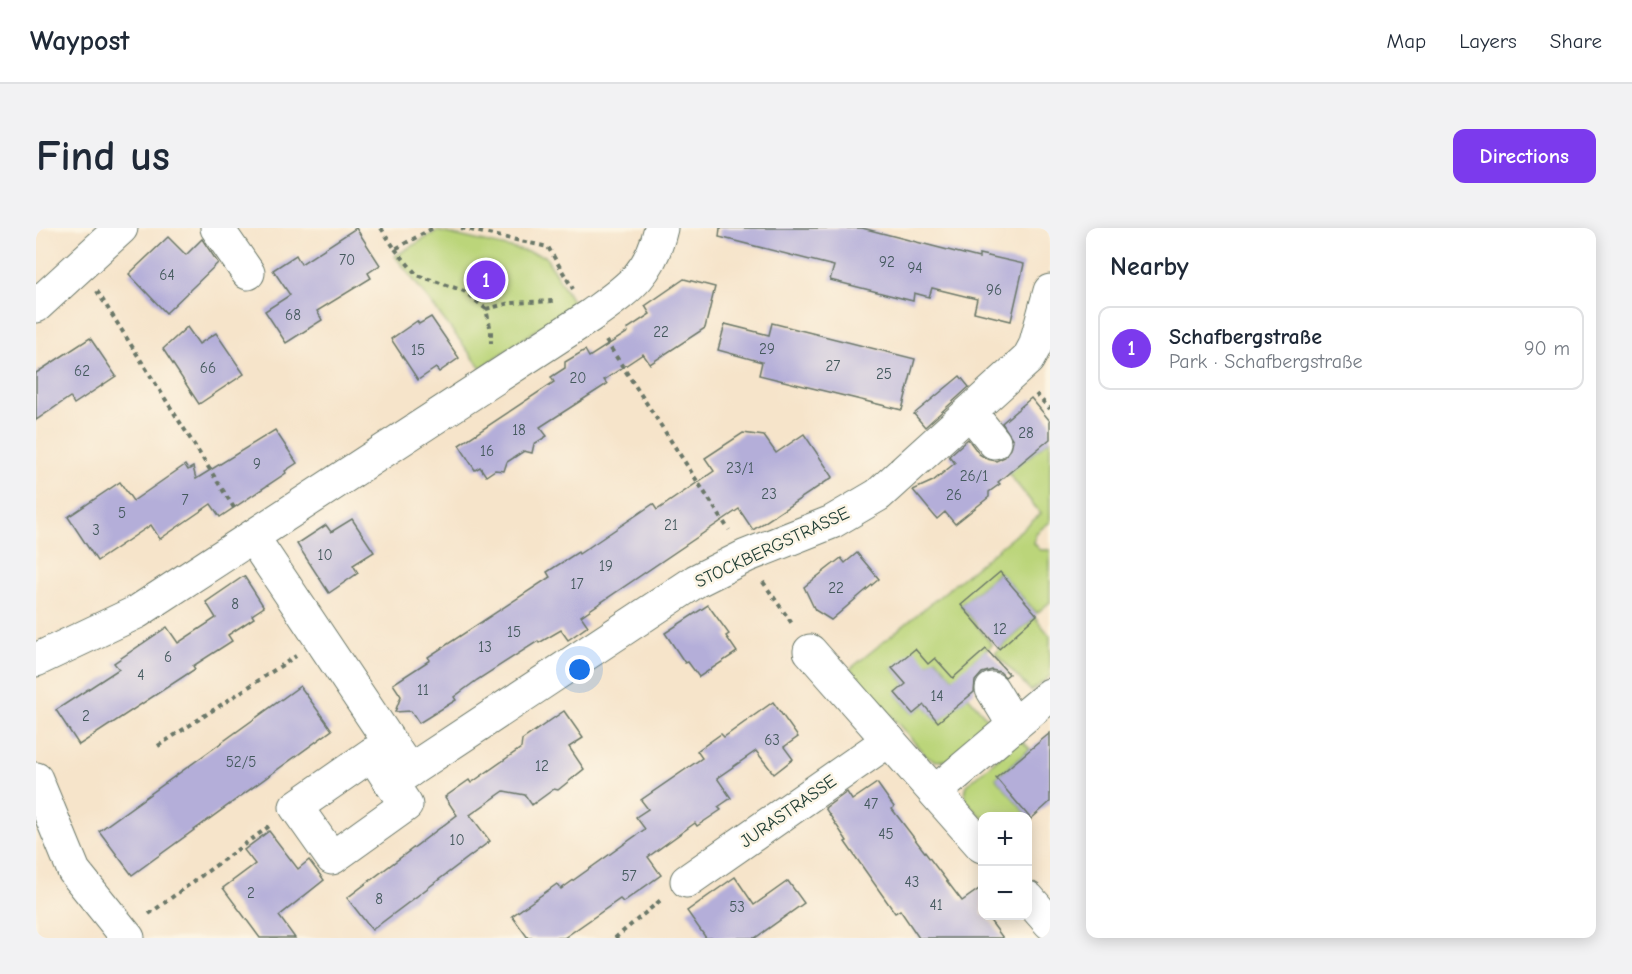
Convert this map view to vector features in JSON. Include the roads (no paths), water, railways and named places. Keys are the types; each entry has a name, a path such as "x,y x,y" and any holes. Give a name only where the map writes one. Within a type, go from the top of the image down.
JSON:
{"street":[{"path":"36,306 121,228"},
{"path":"217,228 248,273"},
{"path":"36,660 137,612 492,381 586,309 631,287 643,273 661,228"},
{"name":"STOCKBERGSTRASSE","path":"400,777 696,580 746,556 832,522 879,495 970,412 1036,372 1035,346 1050,291"},
{"path":"970,412 994,442"},
{"path":"253,538 321,640 400,777 406,805 332,858 296,807 372,754 400,777"},
{"path":"810,651 978,841"},
{"path":"992,689 1015,724"},
{"path":"935,792 1050,695"},
{"name":"JURASTRASSE","path":"687,881 889,740"},
{"path":"36,779 74,871 125,935"},
{"path":"1032,902 1050,923"}],"place":[{"name":"Schafbergstraße","path":"486,280"}]}
